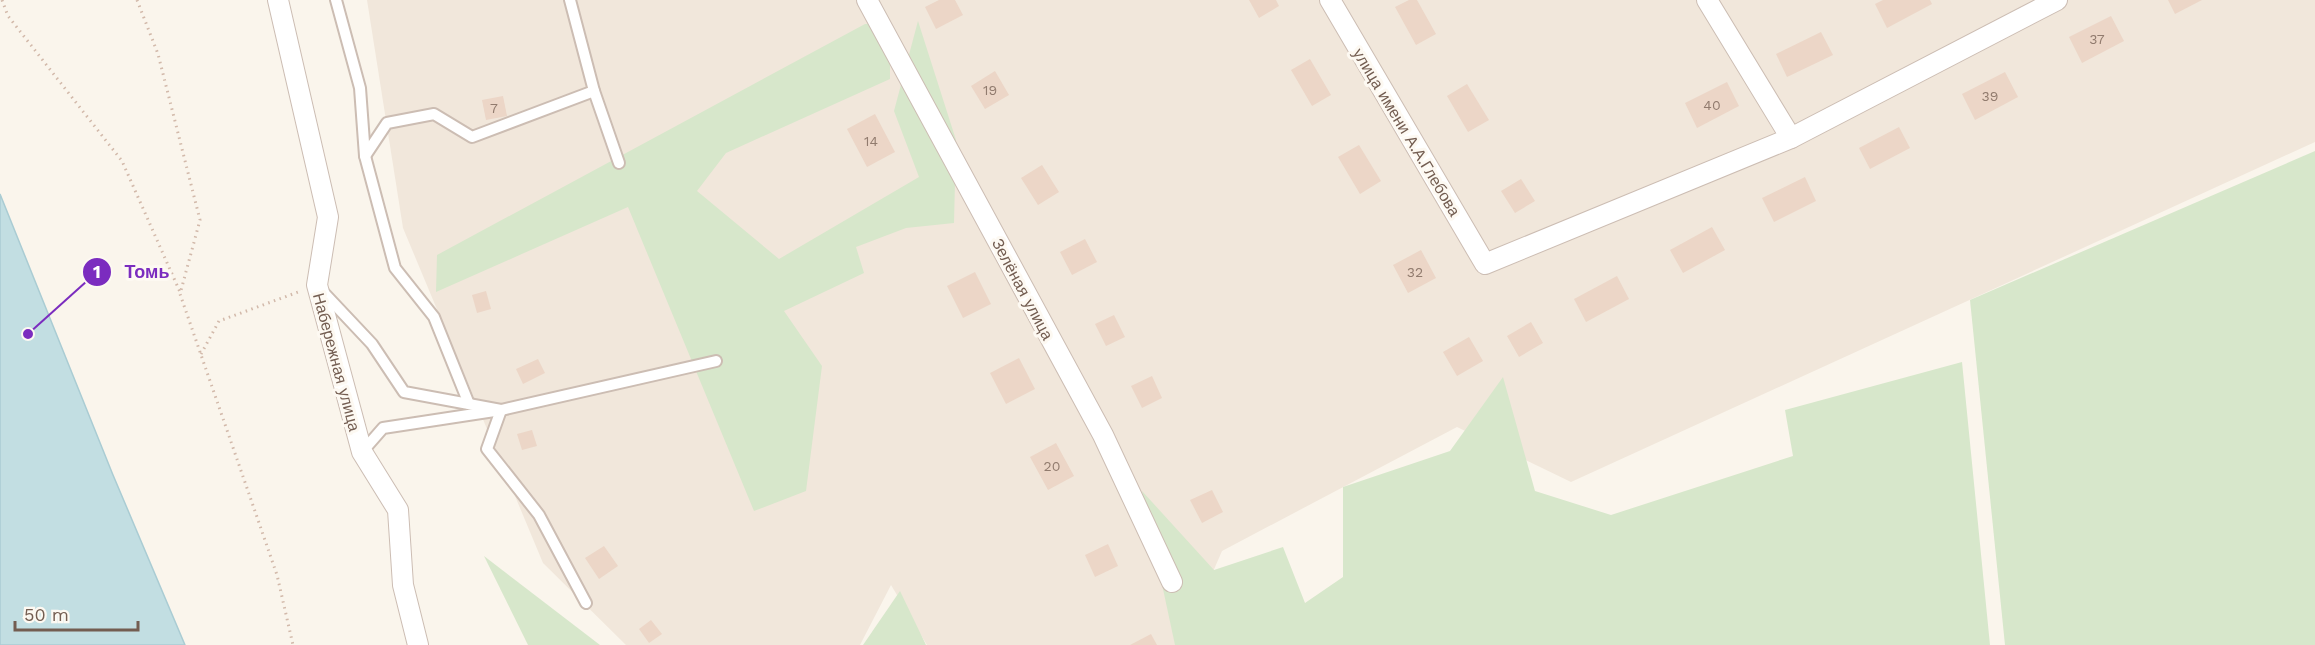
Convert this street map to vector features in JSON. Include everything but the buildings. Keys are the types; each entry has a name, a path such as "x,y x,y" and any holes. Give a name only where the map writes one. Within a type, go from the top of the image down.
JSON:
{"street":[{"name":"Набережная улица","path":"278,0 327,217 317,285 362,452 398,510 403,585 418,645"},
{"name":"Зелёная улица","path":"867,0 1102,435 1172,582"},
{"name":"улица имени А.А.Глебова","path":"1330,0 1485,264 1791,138"},
{"path":"1707,0 1791,138 2057,0"}],"lane":[{"path":"336,0 360,88 365,156 396,268 434,317 469,404"},
{"path":"570,0 594,91 619,163"},
{"path":"365,156 387,123 434,114 472,137 594,91"},
{"path":"317,285 372,344 404,392 501,410"},
{"path":"362,452 383,428 501,410 716,361"},
{"path":"501,410 487,449 539,515 586,603"}],"path":[{"path":"2,0 8,16 122,161 180,294 277,575 293,645"},
{"path":"137,0 158,54 200,220 180,294"},
{"path":"201,354 219,321 317,285"}],"shaded area":[{"path":"367,0 2315,0 2315,142 1571,482 1457,427 1222,551 1181,645 927,645 891,585 860,645 626,645 543,563 403,228"}],"green space":[{"path":"918,21 956,140 954,223 906,228 856,247 864,273 784,311 822,366 806,491 754,511 628,207 436,292 437,255 865,24 890,23 890,79 726,153 697,191 779,259 919,177 894,111"},
{"path":"2315,151 2315,645 2005,645 1970,300"},
{"path":"1962,362 1990,645 1175,645 1142,491 1214,570 1283,547 1305,603 1343,577 1343,487 1450,451 1503,377 1535,491 1611,515 1793,456 1785,410"},
{"path":"484,556 600,645 528,645"},
{"path":"900,591 926,645 863,645"}],"water":[{"path":"0,194 113,475 185,645 0,645"}],"place":[{"name":"Томь","path":"28,334"}]}
